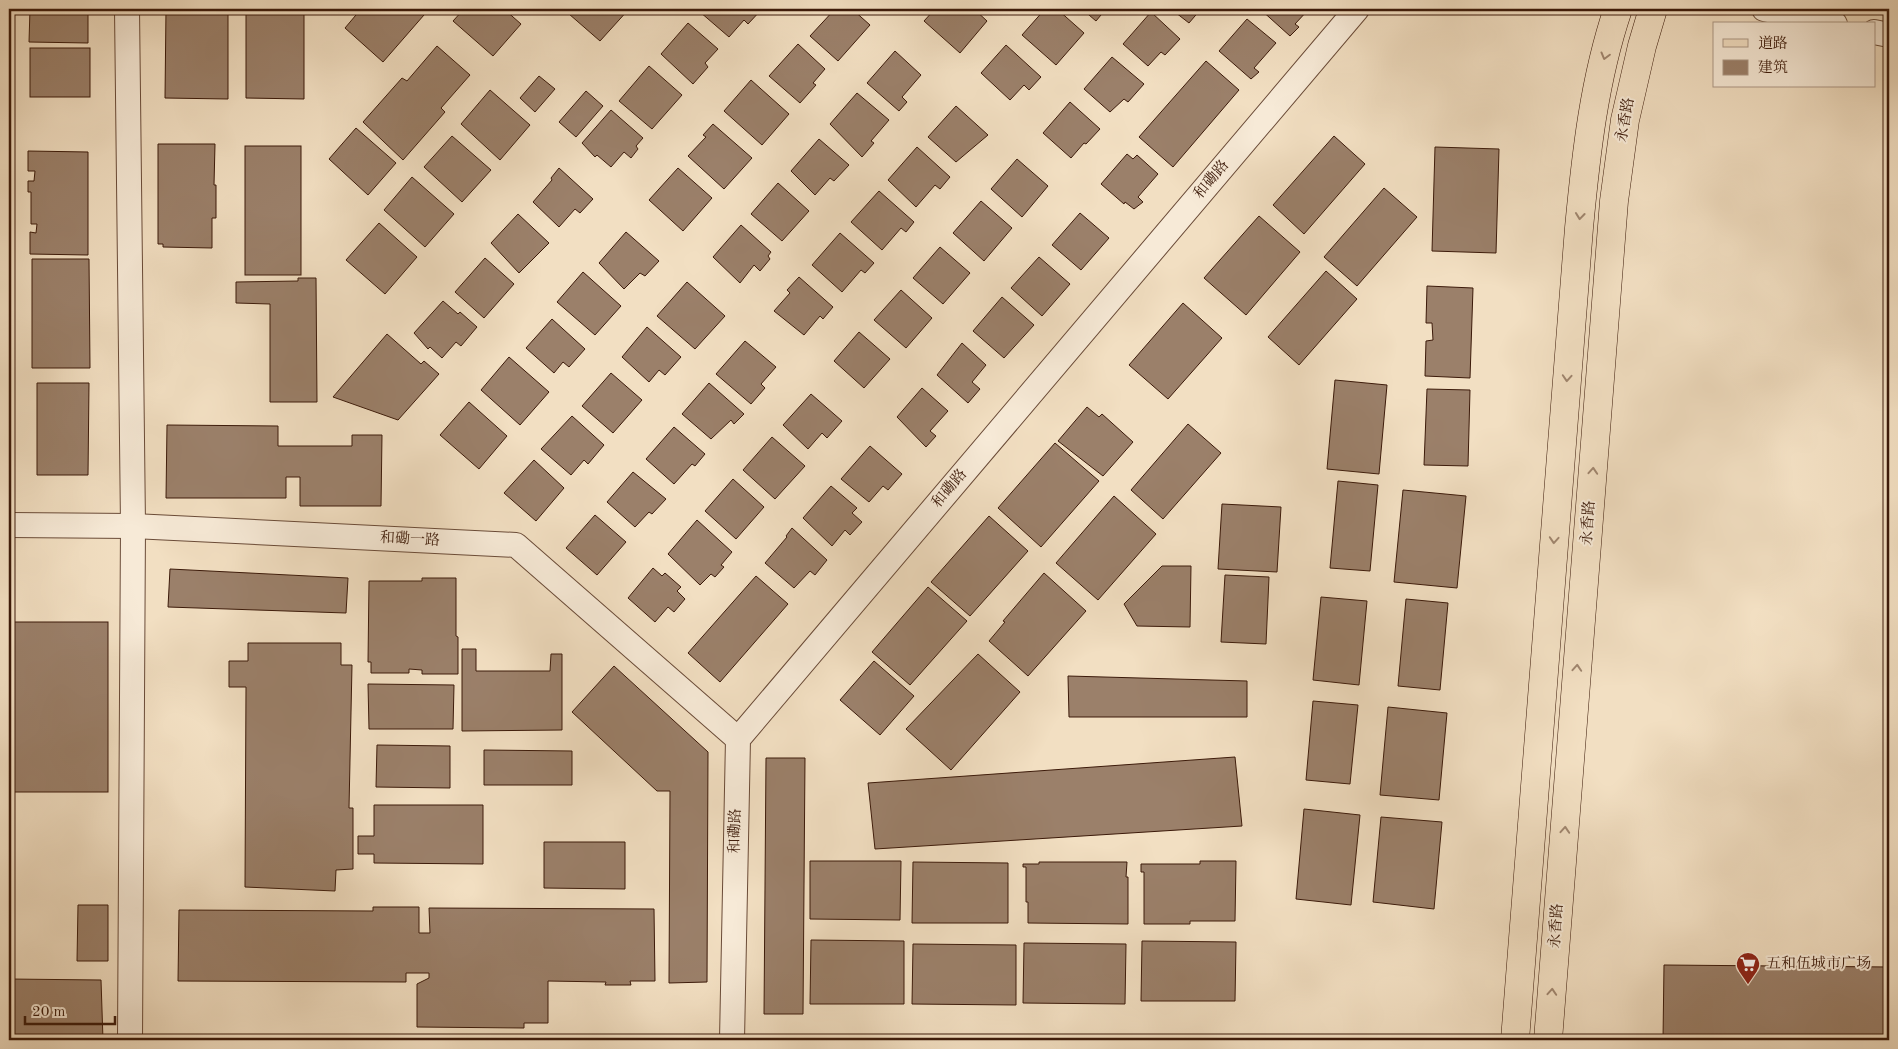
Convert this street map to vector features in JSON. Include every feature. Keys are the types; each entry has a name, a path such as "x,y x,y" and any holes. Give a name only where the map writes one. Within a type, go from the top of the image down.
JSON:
{"main road":[{"path":"1515,1040 1579,228 1587,152 1598,82 1618,9"},
{"name":"永香路","path":"1548,1040 1614,201 1625,120 1642,46 1653,9"}],"street":[{"path":"127,9 133,526 130,1040"},
{"name":"和磡路","path":"732,1040 738,739 1357,9"},
{"path":"1764,9 1826,22"},
{"path":"1876,32 1889,35"},
{"name":"和磡一路","path":"9,526 133,526 516,545 738,739"}],"building":[{"path":"10,9 10,97 9,97"},
{"path":"30,9 88,9 88,43 29,42"},
{"path":"166,9 228,9 228,99 165,98"},
{"path":"246,9 304,9 304,99 246,98"},
{"path":"361,9 416,9 424,15 383,62 345,28"},
{"path":"464,9 504,9 521,24 493,56 453,21"},
{"path":"573,9 629,9 600,41 569,14"},
{"path":"703,9 762,9 748,24 744,20 729,37 700,12"},
{"path":"835,9 852,9 870,25 838,61 810,36"},
{"path":"935,9 974,9 987,21 960,53 924,21"},
{"path":"1045,9 1057,9 1084,33 1056,65 1022,35"},
{"path":"1082,9 1106,9 1096,21"},
{"path":"1171,9 1201,9 1189,23"},
{"path":"1260,9 1309,9 1295,24 1299,27 1290,36"},
{"path":"1151,12 1180,39 1165,55 1161,52 1148,66 1123,44"},
{"path":"1247,19 1276,43 1254,68 1259,72 1251,79 1219,51"},
{"path":"688,23 718,49 705,63 708,67 693,84 661,54"},
{"path":"798,44 825,69 813,83 816,85 800,103 769,76"},
{"path":"1006,45 1041,77 1029,90 1024,85 1010,100 981,73"},
{"path":"437,46 470,75 441,108 445,112 403,160 363,122 402,78 407,81"},
{"path":"30,48 90,48 90,97 30,97"},
{"path":"895,51 921,75 902,97 907,102 899,111 867,83"},
{"path":"1112,57 1144,84 1128,102 1124,99 1110,112 1084,89"},
{"path":"1206,61 1239,90 1173,167 1139,137"},
{"path":"649,66 682,95 652,129 619,101"},
{"path":"539,76 555,89 535,112 520,98"},
{"path":"751,80 789,114 762,145 724,111"},
{"path":"490,90 530,125 500,160 461,124"},
{"path":"586,91 603,106 576,137 559,122"},
{"path":"857,93 889,120 871,141 874,143 862,157 830,124"},
{"path":"1070,102 1100,129 1071,158 1043,133"},
{"path":"956,106 988,135 956,162 928,137"},
{"path":"611,110 643,138 636,146 638,149 631,158 624,152 611,167 597,155 595,157 582,143"},
{"path":"713,124 752,158 724,189 688,156 706,137 703,135"},
{"path":"356,128 396,163 368,195 329,159"},
{"path":"452,136 491,170 462,202 424,167"},
{"path":"1334,136 1365,164 1304,234 1273,205"},
{"path":"819,139 849,165 834,181 830,178 815,195 791,171"},
{"path":"158,144 215,144 214,185 216,185 216,218 212,218 212,248 163,247 163,244 158,244"},
{"path":"245,146 301,146 301,275 245,275"},
{"path":"917,147 950,177 940,189 935,185 916,207 888,180"},
{"path":"1435,147 1499,149 1496,253 1432,251"},
{"path":"28,151 88,152 88,255 30,254 30,232 36,233 37,224 31,224 31,192 28,192 28,181 34,181 35,171 28,171"},
{"path":"1127,154 1133,159 1137,155 1158,174 1138,197 1143,202 1134,209 1125,202 1124,204 1101,184"},
{"path":"9,157 11,157 10,468 9,468"},
{"path":"1017,159 1048,186 1022,217 991,189"},
{"path":"559,168 593,199 580,213 575,209 559,227 533,202 552,180 551,178"},
{"path":"678,168 712,198 683,231 649,200"},
{"path":"412,177 454,214 425,247 384,210"},
{"path":"778,183 809,211 782,241 751,214"},
{"path":"1384,188 1417,217 1357,286 1324,257"},
{"path":"879,191 914,222 906,232 901,228 882,250 851,222"},
{"path":"981,201 1012,228 984,261 953,233"},
{"path":"1080,213 1109,238 1081,270 1052,245"},
{"path":"518,214 549,243 519,273 491,243"},
{"path":"1259,216 1300,252 1246,315 1204,278"},
{"path":"379,223 417,257 385,294 346,260"},
{"path":"741,225 771,252 768,256 770,259 760,271 754,265 740,283 713,257"},
{"path":"626,232 659,261 645,276 640,273 624,289 599,263"},
{"path":"840,233 874,263 865,273 861,270 842,292 812,265"},
{"path":"940,247 970,273 943,304 913,278"},
{"path":"1039,257 1070,284 1042,316 1011,288"},
{"path":"485,258 514,284 484,318 455,292"},
{"path":"32,259 89,259 90,368 32,368"},
{"path":"1326,271 1357,299 1299,365 1268,337"},
{"path":"583,272 621,306 595,335 557,302"},
{"path":"799,277 833,307 823,319 820,316 804,335 774,311 790,293 787,290"},
{"path":"298,278 316,278 317,402 270,402 270,304 236,303 236,282 298,281"},
{"path":"687,282 725,316 695,349 657,316"},
{"path":"1427,286 1473,288 1470,378 1425,376 1426,341 1433,340 1432,323 1426,323"},
{"path":"901,290 932,318 906,348 874,320"},
{"path":"1002,297 1034,325 1004,358 973,331"},
{"path":"443,301 458,314 460,312 477,327 461,346 456,342 442,358 430,347 428,349 414,333"},
{"path":"1183,303 1222,338 1168,399 1129,365"},
{"path":"552,319 585,349 569,367 563,362 554,373 526,348"},
{"path":"647,327 681,357 665,375 659,370 649,382 622,357"},
{"path":"859,332 890,359 864,388 834,361"},
{"path":"387,334 421,364 424,361 439,374 398,420 333,397"},
{"path":"745,341 776,367 761,384 765,388 751,404 716,374"},
{"path":"962,343 986,365 972,382 980,389 968,403 937,375"},
{"path":"509,357 549,392 520,425 481,390"},
{"path":"611,373 642,400 613,433 582,406"},
{"path":"1335,380 1387,385 1379,474 1327,469"},
{"path":"37,383 89,383 88,475 37,475"},
{"path":"709,383 744,414 734,424 731,420 711,439 682,414"},
{"path":"922,388 948,411 930,431 936,436 926,447 897,417"},
{"path":"1427,389 1470,390 1468,466 1424,465"},
{"path":"811,394 842,421 827,438 822,433 808,449 783,425"},
{"path":"469,402 507,436 479,469 440,435"},
{"path":"1087,407 1099,417 1102,414 1133,442 1103,476 1058,441"},
{"path":"572,416 604,445 588,464 584,460 571,475 541,449"},
{"path":"1188,424 1221,453 1163,519 1131,490"},
{"path":"167,425 278,426 278,446 352,446 352,435 382,435 381,506 300,506 300,477 286,477 286,498 166,498"},
{"path":"674,427 705,454 695,466 692,464 674,484 646,459"},
{"path":"772,437 805,466 775,499 743,470"},
{"path":"1055,443 1099,481 1041,547 998,508"},
{"path":"870,446 902,474 888,490 883,486 869,502 841,479"},
{"path":"534,460 564,488 536,521 504,493"},
{"path":"633,472 666,499 652,514 649,512 635,527 607,502"},
{"path":"733,479 764,507 736,539 705,511"},
{"path":"1338,481 1378,485 1370,571 1330,568"},
{"path":"831,486 857,508 852,513 862,522 850,535 845,530 832,546 803,518"},
{"path":"1403,490 1466,496 1457,588 1394,582"},
{"path":"1114,496 1156,534 1098,600 1056,563"},
{"path":"1222,504 1281,507 1277,572 1218,569"},
{"path":"595,515 626,542 597,575 566,548"},
{"path":"989,516 1028,551 970,616 931,582"},
{"path":"697,520 732,552 721,565 724,567 715,577 711,574 700,585 668,554"},
{"path":"792,528 827,560 815,575 810,571 794,588 765,563 787,537"},
{"path":"1162,566 1191,566 1190,627 1137,626 1124,604"},
{"path":"653,568 662,576 665,573 681,587 677,591 685,599 674,612 668,607 655,622 628,598"},
{"path":"170,569 348,578 346,613 168,607"},
{"path":"1044,573 1086,611 1028,676 989,641 1005,622 1003,621"},
{"path":"1225,575 1269,577 1266,644 1221,642"},
{"path":"756,576 788,604 720,682 688,653"},
{"path":"422,578 456,578 458,674 422,674 422,670 409,669 409,673 371,673 371,662 368,662 369,581 422,581"},
{"path":"928,587 967,621 910,685 872,652"},
{"path":"1321,597 1367,601 1359,685 1313,680"},
{"path":"1406,599 1448,603 1440,690 1398,686"},
{"path":"9,622 108,622 108,792 9,792"},
{"path":"248,643 341,643 341,665 352,665 349,808 353,808 353,869 336,870 335,891 245,887 246,687 229,687 229,661 248,661"},
{"path":"462,649 476,649 476,671 550,671 551,654 562,654 562,730 462,731"},
{"path":"978,654 1020,692 951,770 906,729"},
{"path":"874,661 914,696 880,735 840,700"},
{"path":"614,666 708,752 707,982 669,983 670,791 657,791 572,712"},
{"path":"1068,676 1247,681 1247,717 1069,717"},
{"path":"368,684 454,685 453,729 369,729"},
{"path":"1313,701 1358,705 1350,784 1306,780"},
{"path":"1388,707 1447,713 1439,800 1380,795"},
{"path":"377,745 450,746 450,788 376,787"},
{"path":"484,750 572,751 572,785 484,785"},
{"path":"1235,757 1242,826 875,849 868,783"},
{"path":"766,758 805,758 803,1014 764,1014"},
{"path":"374,805 483,805 483,864 374,863 374,854 358,854 358,836 374,836"},
{"path":"1304,809 1360,815 1351,905 1296,899"},
{"path":"1381,817 1442,822 1434,909 1373,902"},
{"path":"544,842 625,842 625,889 544,888"},
{"path":"810,861 901,861 900,920 810,919"},
{"path":"1200,861 1236,861 1235,921 1190,921 1190,924 1144,924 1144,872 1141,872 1141,864 1200,864"},
{"path":"913,862 1008,863 1008,923 912,923"},
{"path":"1039,862 1127,862 1128,924 1028,923 1026,867 1023,867 1023,864 1039,864"},
{"path":"78,905 108,905 108,961 77,961"},
{"path":"373,907 419,907 419,933 430,933 429,908 654,909 655,981 630,981 631,985 605,985 606,982 548,981 548,1023 524,1023 524,1028 417,1027 417,984 429,978 429,973 406,973 406,982 178,981 179,910 373,911"},
{"path":"811,940 904,941 904,1004 810,1004"},
{"path":"1142,941 1236,942 1235,1001 1141,1001"},
{"path":"1024,943 1126,944 1125,1004 1023,1003"},
{"path":"913,944 1016,945 1016,1005 912,1004"},
{"path":"1664,965 1889,967 1889,1040 1663,1040"},
{"path":"9,979 101,980 103,1040 9,1040"}],"place":[{"name":"五和伍城市广场","path":"1748,985"}]}
